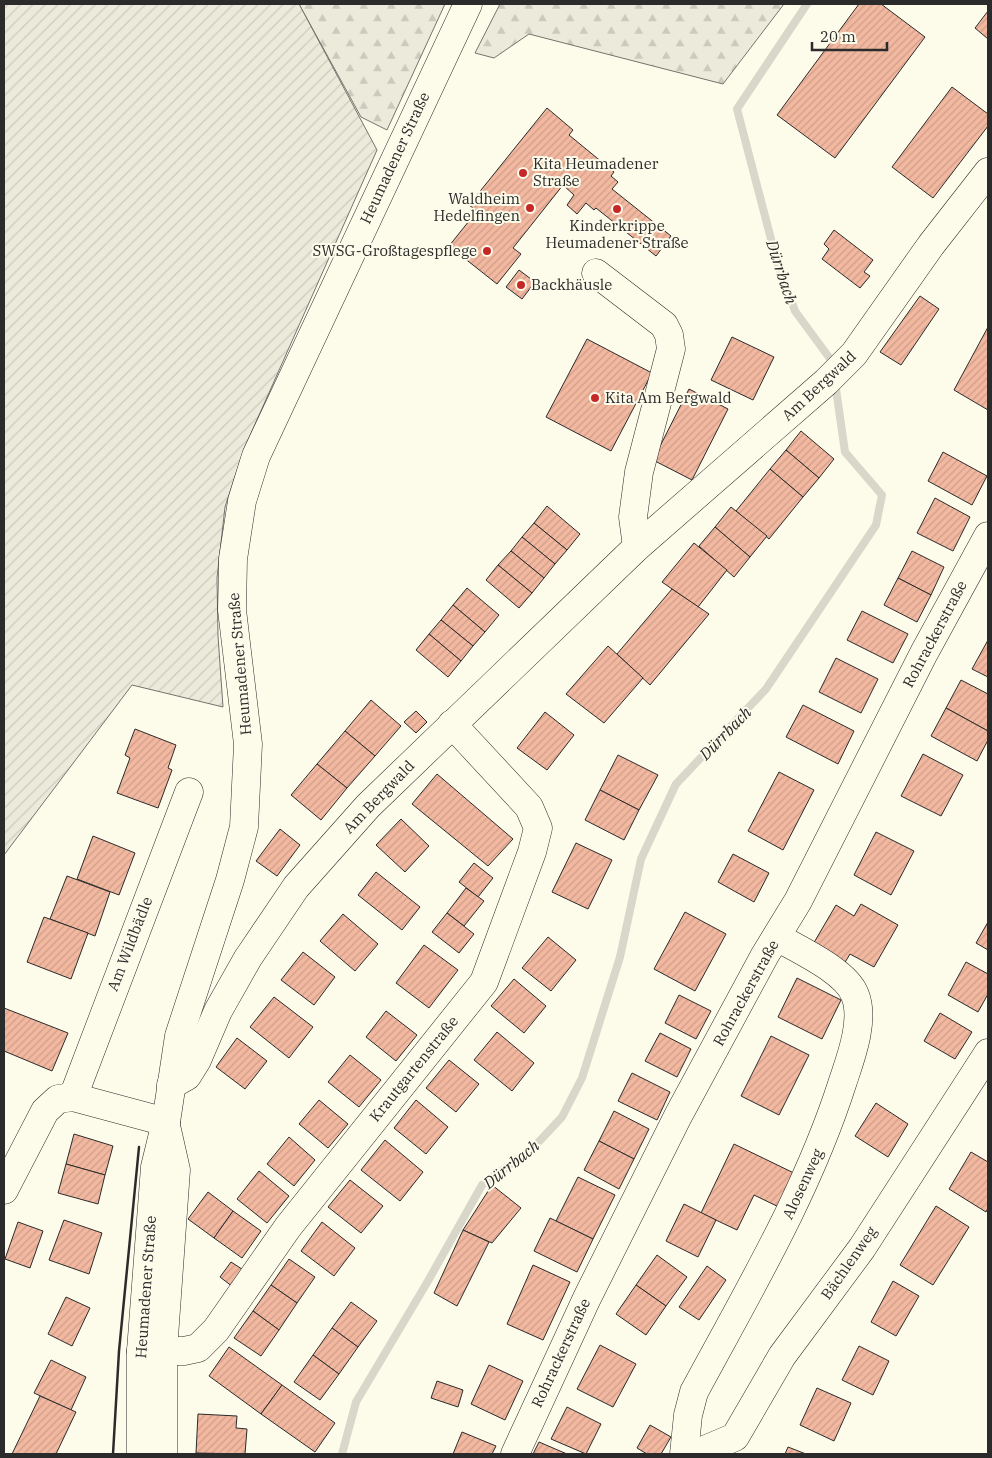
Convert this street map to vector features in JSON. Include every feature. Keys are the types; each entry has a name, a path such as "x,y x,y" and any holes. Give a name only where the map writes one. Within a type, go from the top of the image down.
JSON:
{"street":[{"name":"Heumadener Straße","path":"140,1454 176,1170 166,1122 170,1085 179,1036 189,999 230,880 244,826 248,744 232,610 233,559 242,501 256,456 468,4"},
{"name":"Am Bergwald","path":"170,1085 187,1076 197,1060 218,1011 244,966 296,887 368,806 637,547 826,382 854,354 931,245 988,172"},
{"path":"596,273 664,325 670,335 670,350 639,472 633,517 637,547"},
{"name":"Rohrackerstraße","path":"514,1454 643,1184 765,955 821,857 929,645 988,536"},
{"name":"Krautgartenstraße","path":"152,1351 184,1351 198,1348 216,1330 288,1227 484,982 532,852 538,828 529,807 452,724"},
{"name":"Am Wildbädle","path":"73,1097 136,926 189,792"},
{"name":"Alosenweg","path":"684,1454 688,1415 694,1392 780,1234 816,1157 854,1050 858,1024 855,996 847,983 842,977 777,937"},
{"name":"Bächlenweg","path":"694,1454 735,1437 782,1356 862,1248 988,1053"},
{"path":"4,1190 45,1111 58,1098 73,1097 166,1122"},
{"name":"Heumadener Straße","path":"152,1351 163,1454"}],"green space":[{"path":"4,4 299,4 377,150 244,449 225,507 217,578 218,636 223,707 132,685 4,855"},
{"path":"299,4 445,4 387,130 361,117"},
{"path":"500,4 784,4 723,84 529,34 494,58 475,53"}],"building":[{"path":"859,4 881,4 925,37 835,158 777,115"},
{"path":"988,11 988,39 975,28"},
{"path":"952,87 988,114 988,126 933,198 892,167"},
{"path":"547,108 573,130 569,135 614,172 611,176 618,182 612,189 671,236 656,256 596,208 594,210 586,203 577,214 567,205 574,195 563,185 513,248 521,254 497,284 449,246 477,211 469,205"},
{"path":"834,230 873,260 864,272 870,276 860,288 822,259 829,249 824,244"},
{"name":"Backhäusle","path":"519,270 535,282 522,299 506,287"},
{"path":"920,296 939,309 901,365 880,352"},
{"path":"988,327 988,410 954,390"},
{"path":"732,337 774,357 753,400 711,380"},
{"path":"587,339 652,373 611,451 546,417"},
{"path":"689,389 728,409 692,480 653,460"},
{"path":"801,431 834,459 819,478 786,450"},
{"path":"786,450 819,478 803,497 770,469"},
{"path":"943,452 987,476 972,505 928,481"},
{"path":"770,469 803,497 769,539 736,511"},
{"path":"935,498 970,517 953,551 917,533"},
{"path":"547,506 580,534 567,550 534,523"},
{"path":"731,507 767,536 750,557 715,527"},
{"path":"534,523 567,550 555,564 522,537"},
{"path":"715,527 750,557 734,577 699,546"},
{"path":"522,537 555,564 544,578 511,551"},
{"path":"694,543 727,570 698,607 662,582"},
{"path":"511,551 544,578 532,593 498,565"},
{"path":"912,551 944,567 931,595 898,578"},
{"path":"498,565 532,593 519,608 486,580"},
{"path":"898,578 931,595 917,622 884,605"},
{"path":"467,588 499,615 485,632 453,605"},
{"path":"672,589 709,614 650,685 617,654"},
{"path":"453,605 485,632 473,646 441,620"},
{"path":"862,611 908,634 893,663 847,640"},
{"path":"441,620 473,646 461,661 429,634"},
{"path":"429,634 461,661 448,677 416,650"},
{"path":"988,640 988,677 972,669"},
{"path":"608,646 643,678 604,723 566,694"},
{"path":"836,658 878,679 861,713 819,692"},
{"path":"961,680 988,694 988,731 946,708"},
{"path":"371,700 401,726 375,756 345,731"},
{"path":"803,705 854,731 838,764 786,737"},
{"path":"946,708 988,731 988,740 977,761 931,736"},
{"path":"416,711 427,722 416,733 404,722"},
{"path":"545,712 574,735 547,770 517,748"},
{"path":"135,729 176,745 168,768 172,770 158,808 117,793 130,758 125,755"},
{"path":"345,731 375,756 347,788 317,764"},
{"path":"923,754 963,775 941,816 901,796"},
{"path":"618,755 658,775 639,810 600,790"},
{"path":"317,764 347,788 321,820 291,795"},
{"path":"779,772 814,790 783,850 748,831"},
{"path":"437,774 513,839 488,866 412,804"},
{"path":"600,790 639,810 624,840 585,820"},
{"path":"401,819 429,846 405,872 376,845"},
{"path":"280,829 300,845 277,876 256,861"},
{"path":"876,832 914,851 891,895 854,875"},
{"path":"93,836 135,853 119,895 77,879"},
{"path":"576,843 612,860 588,909 552,892"},
{"path":"733,854 769,873 754,902 718,882"},
{"path":"474,863 493,878 478,897 459,882"},
{"path":"376,872 420,907 402,930 358,895"},
{"path":"67,876 110,892 95,936 50,919"},
{"path":"466,888 484,901 464,926 447,913"},
{"path":"861,904 898,925 874,967 850,954 844,964 812,946 836,905 854,916"},
{"path":"685,912 726,934 695,991 654,969"},
{"path":"447,913 474,934 459,953 432,932"},
{"path":"343,914 378,944 355,971 320,941"},
{"path":"44,917 88,933 71,979 27,962"},
{"path":"988,922 988,950 976,943"},
{"path":"548,937 576,960 551,991 522,968"},
{"path":"424,945 458,970 429,1008 396,983"},
{"path":"303,952 335,977 314,1005 281,980"},
{"path":"966,962 988,974 988,994 978,1012 948,995"},
{"path":"797,978 841,1000 822,1039 778,1017"},
{"path":"514,979 546,1006 524,1033 491,1006"},
{"path":"679,995 711,1011 696,1039 665,1023"},
{"path":"274,997 313,1027 289,1058 250,1027"},
{"path":"4,1008 68,1033 52,1071 4,1051"},
{"path":"386,1011 417,1035 396,1061 366,1037"},
{"path":"940,1013 972,1032 955,1059 924,1041"},
{"path":"497,1032 534,1063 512,1091 474,1060"},
{"path":"660,1033 691,1049 677,1077 645,1061"},
{"path":"771,1036 809,1055 779,1115 741,1096"},
{"path":"237,1038 267,1061 245,1089 216,1067"},
{"path":"350,1055 381,1080 359,1107 328,1082"},
{"path":"449,1060 479,1084 456,1112 426,1088"},
{"path":"632,1073 670,1092 657,1120 618,1101"},
{"path":"319,1100 348,1124 328,1148 299,1124"},
{"path":"416,1100 448,1127 426,1154 394,1128"},
{"path":"876,1103 908,1124 888,1157 855,1136"},
{"path":"614,1111 649,1129 634,1159 599,1141"},
{"path":"74,1134 113,1146 105,1175 66,1164"},
{"path":"289,1137 315,1160 294,1186 267,1164"},
{"path":"385,1140 423,1172 400,1201 361,1170"},
{"path":"599,1141 634,1159 619,1189 584,1170"},
{"path":"734,1144 800,1176 783,1209 754,1195 737,1230 701,1213"},
{"path":"971,1152 988,1162 988,1208 986,1212 949,1189"},
{"path":"66,1164 105,1175 98,1204 58,1193"},
{"path":"259,1171 289,1196 267,1223 237,1199"},
{"path":"578,1177 615,1195 593,1239 556,1221"},
{"path":"350,1180 383,1206 361,1233 328,1207"},
{"path":"492,1185 521,1208 492,1243 463,1230"},
{"path":"208,1192 233,1211 214,1238 188,1219"},
{"path":"684,1204 716,1220 698,1257 666,1241"},
{"path":"936,1206 969,1227 933,1285 900,1265"},
{"path":"233,1211 261,1231 242,1258 214,1238"},
{"path":"550,1218 593,1239 577,1272 534,1251"},
{"path":"64,1220 102,1233 89,1274 49,1260"},
{"path":"18,1222 43,1231 30,1268 5,1259"},
{"path":"322,1222 355,1248 334,1276 301,1251"},
{"path":"463,1230 489,1242 457,1306 434,1293"},
{"path":"657,1255 687,1277 666,1306 636,1285"},
{"path":"289,1259 315,1277 297,1303 271,1285"},
{"path":"231,1262 245,1271 233,1287 220,1277"},
{"path":"533,1265 570,1282 543,1340 507,1324"},
{"path":"707,1266 726,1280 699,1320 679,1307"},
{"path":"893,1281 919,1296 896,1336 871,1322"},
{"path":"271,1285 297,1303 279,1330 253,1311"},
{"path":"636,1285 666,1306 646,1335 616,1314"},
{"path":"66,1297 90,1308 72,1346 48,1334"},
{"path":"351,1302 377,1321 358,1347 332,1328"},
{"path":"253,1311 279,1330 261,1356 234,1338"},
{"path":"332,1328 358,1347 339,1374 313,1355"},
{"path":"600,1345 636,1364 613,1407 577,1389"},
{"path":"859,1346 889,1361 873,1395 842,1380"},
{"path":"229,1347 282,1385 261,1414 209,1376"},
{"path":"313,1355 339,1374 320,1400 294,1382"},
{"path":"51,1360 86,1377 71,1410 34,1393"},
{"path":"489,1365 523,1381 505,1420 471,1404"},
{"path":"437,1381 463,1390 458,1407 431,1398"},
{"path":"282,1385 335,1423 315,1452 261,1414"},
{"path":"817,1388 851,1403 834,1441 800,1425"},
{"path":"40,1396 76,1412 56,1454 12,1454"},
{"path":"567,1407 601,1424 586,1454 551,1439"},
{"path":"198,1414 237,1416 236,1428 247,1429 245,1454 196,1453"},
{"path":"650,1425 671,1437 661,1454 647,1454 637,1448"},
{"path":"462,1432 496,1446 492,1454 453,1454"},
{"path":"539,1442 567,1454 533,1454"},
{"path":"788,1447 806,1454 785,1454"}],"waterway":[{"name":"Dürrbach","path":"807,4 737,109 777,262 795,311 831,360 833,368"},
{"name":"Dürrbach","path":"342,1454 356,1402 428,1281 482,1185 533,1148 562,1117 582,1078 620,957 641,859 676,784 766,689 876,525 882,495 845,452 835,382"}],"wall":[{"path":"113,1454 119,1351 139,1147"}],"place":[{"name":"Kita Heumadener Straße","path":"523,173"},
{"name":"Waldheim Hedelfingen","path":"530,208"},
{"name":"Kinderkrippe Heumadener Straße","path":"617,209"},
{"name":"SWSG-Großtagespflege","path":"487,251"},
{"name":"Backhäusle","path":"521,285"},
{"name":"Kita Am Bergwald","path":"595,398"}]}
